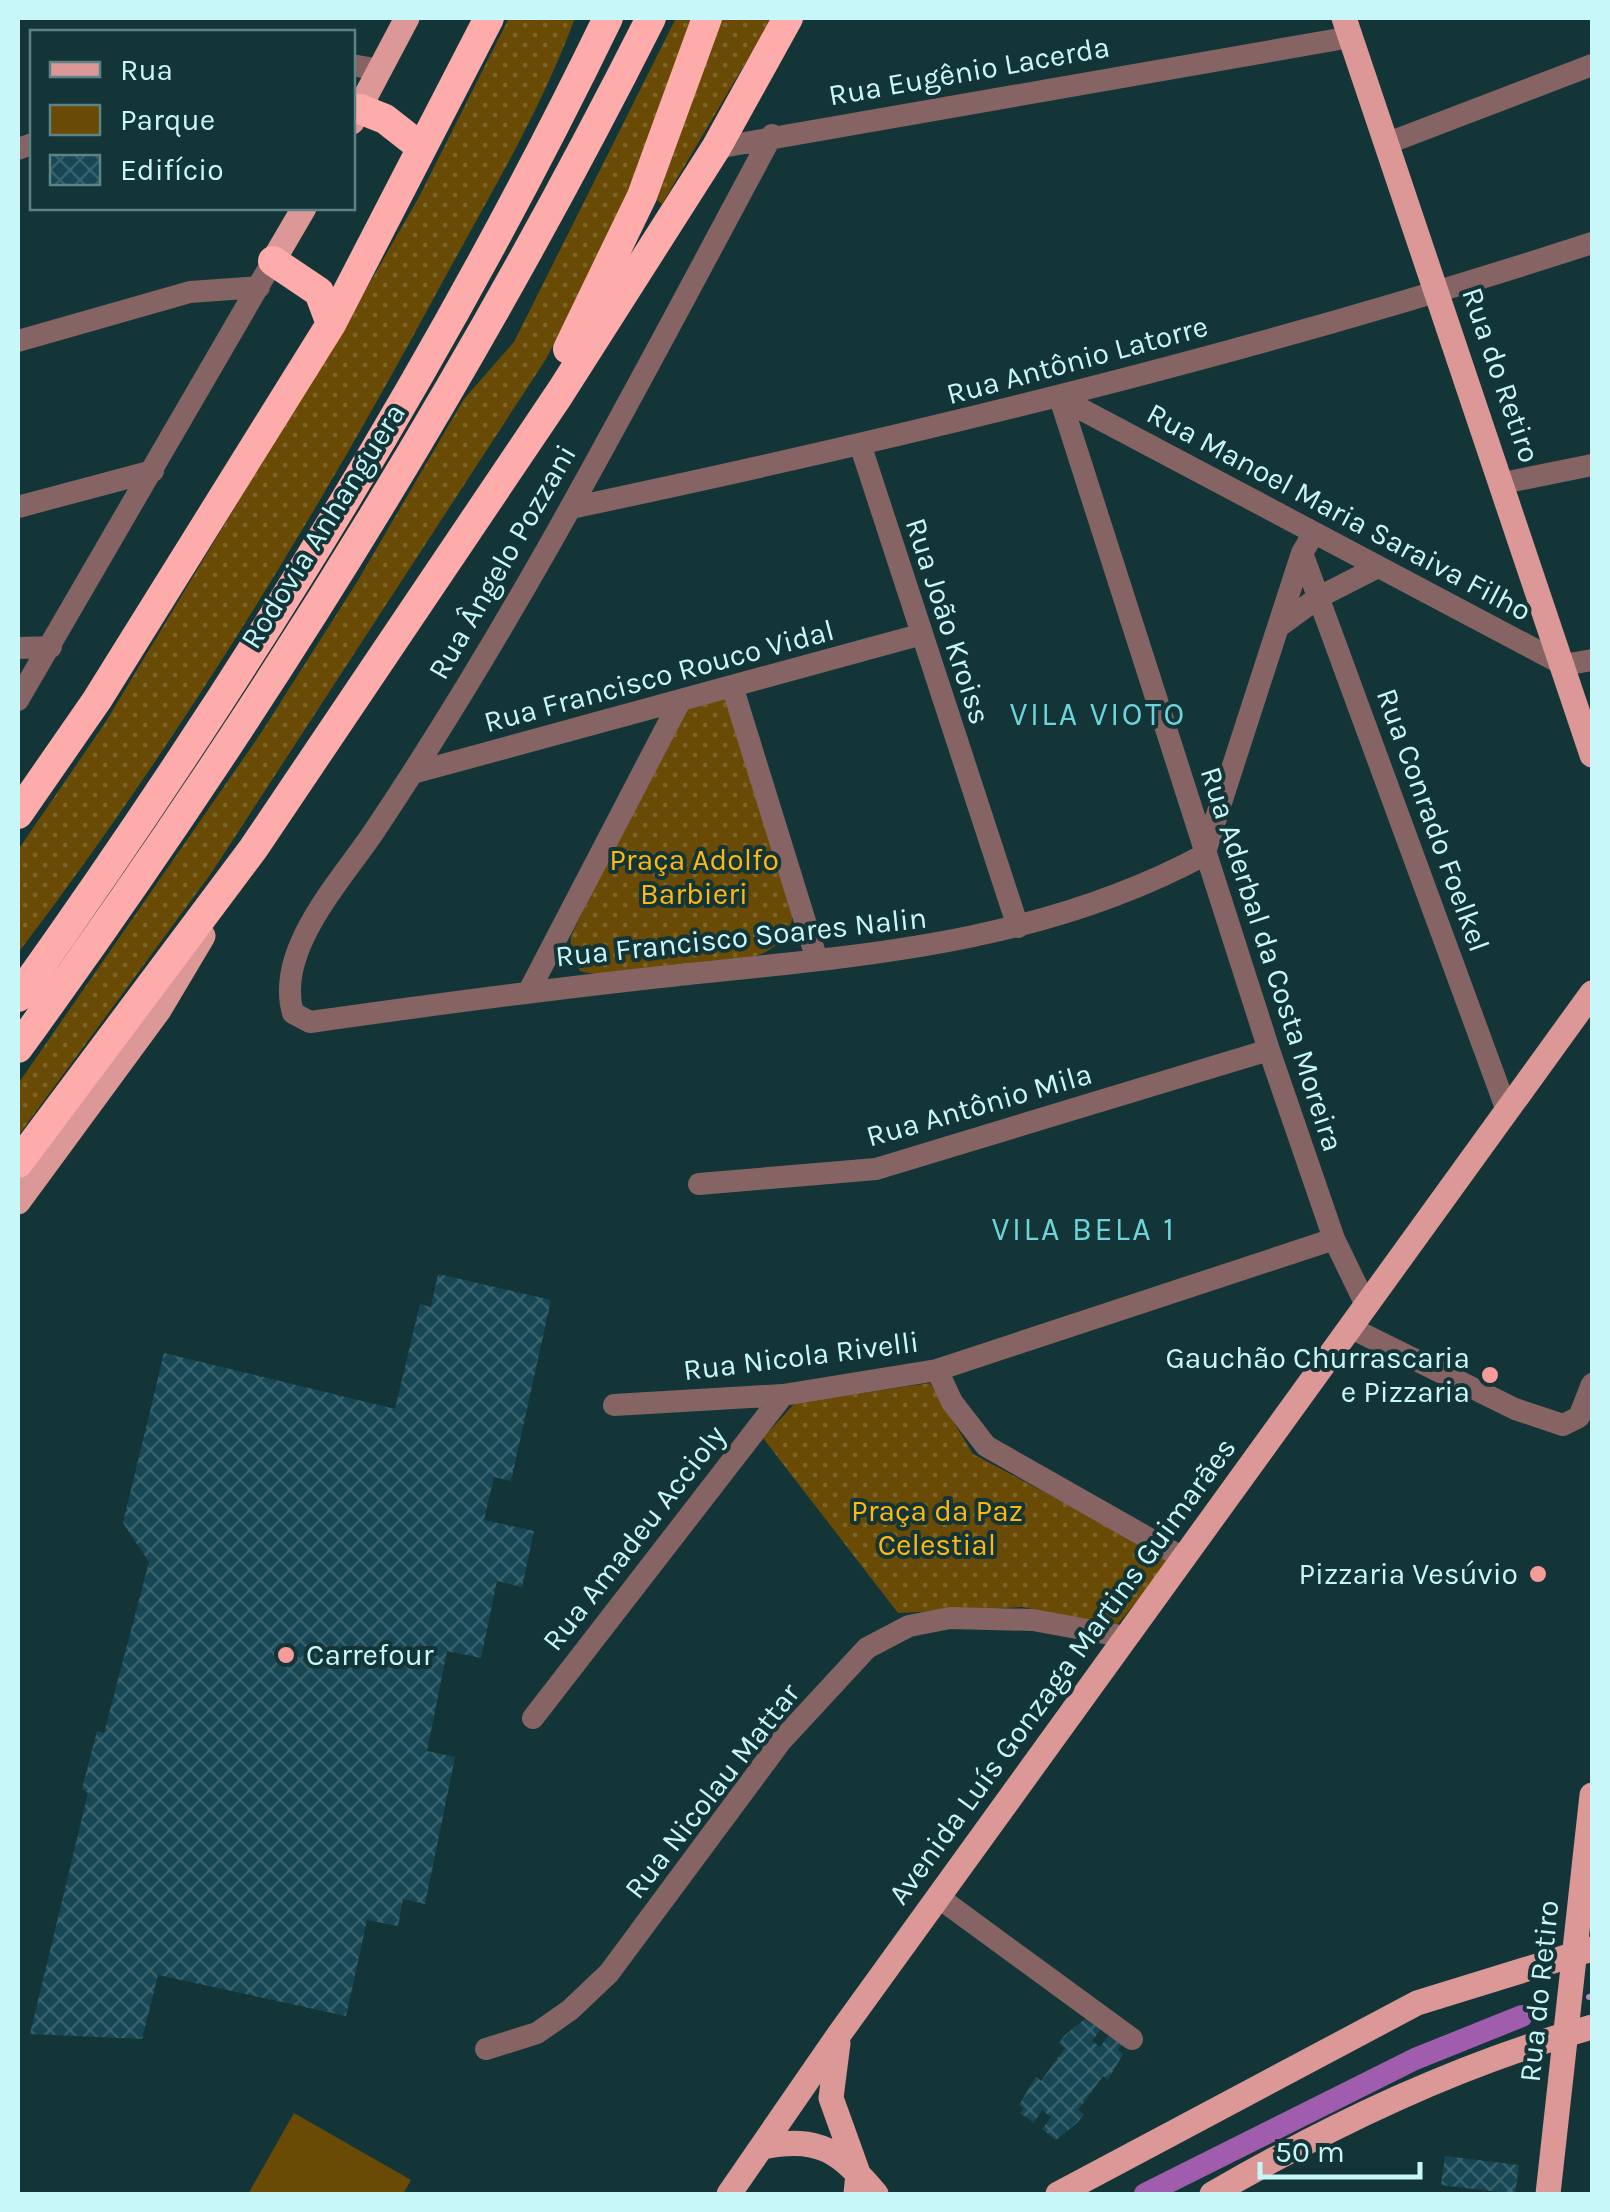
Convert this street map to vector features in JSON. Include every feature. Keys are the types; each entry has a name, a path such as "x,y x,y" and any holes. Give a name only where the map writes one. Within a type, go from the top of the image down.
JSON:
{"highway":[{"path":"18,814 97,700 331,324 489,18"},
{"name":"Rodovia Anhanguera","path":"18,997 162,789 337,512 519,197 608,18"},
{"name":"Rodovia Anhanguera","path":"18,1048 191,802 431,420 551,209 651,18"},
{"path":"445,559 569,346 610,263 671,126 707,18"},
{"path":"18,1162 253,850 560,393 716,148 788,18"},
{"path":"356,115 385,119 422,148"},
{"path":"266,274 319,292 331,324"}],"main road":[{"path":"356,115 407,18"},
{"name":"Rua do Retiro","path":"1348,27 1592,754"},
{"path":"266,274 303,210"},
{"path":"18,1202 159,1010 253,850"},
{"name":"Avenida Luís Gonzaga Martins Guimarães","path":"729,2194 840,2033 1592,994"},
{"name":"Rua do Retiro","path":"1548,2194 1576,2027 1592,1795"},
{"path":"1058,2194 1417,2003 1581,1957"},
{"path":"1212,2194 1285,2152 1397,2098 1576,2027"},
{"path":"840,2033 831,2098 857,2184"},
{"path":"762,2147 801,2140 840,2156 857,2184 876,2194"}],"street":[{"name":"Rua Eugênio Lacerda","path":"716,148 1348,27"},
{"path":"1388,143 1592,65"},
{"path":"355,66 380,70"},
{"name":"Rua Ângelo Pozzani","path":"293,1014 286,990 290,969 318,914 413,773 570,508 772,136"},
{"name":"Rua Antônio Latorre","path":"570,508 861,447 1060,398 1439,293 1592,242"},
{"path":"18,341 266,274"},
{"path":"18,700 266,274"},
{"name":"Rua Manoel Maria Saraiva Filho","path":"1060,398 1308,543 1378,567 1564,666"},
{"name":"Rua Aderbal da Costa Moreira","path":"1060,398 1204,856 1334,1239 1366,1305"},
{"name":"Rua João Kroiss","path":"861,447 1018,926"},
{"path":"1503,483 1592,464"},
{"path":"18,507 153,471"},
{"path":"1204,856 1308,543"},
{"name":"Rua Conrado Foelkel","path":"1308,543 1319,596 1506,1108"},
{"path":"1278,627 1319,596 1378,567"},
{"name":"Rua Francisco Rouco Vidal","path":"413,773 734,689 920,635"},
{"path":"18,648 50,647"},
{"path":"1564,666 1592,660"},
{"path":"734,689 817,960"},
{"path":"529,991 678,703"},
{"name":"Rua Francisco Soares Nalin","path":"293,1014 310,1022 529,991 960,942 1156,881 1204,856"},
{"name":"Rua Antônio Mila","path":"699,1184 876,1168 1270,1050"},
{"name":"Rua Nicola Rivelli","path":"614,1405 782,1395 937,1370 1334,1239"},
{"path":"1351,1328 1515,1409 1563,1425 1579,1417 1592,1384"},
{"path":"937,1370 952,1402 986,1446 1183,1558"},
{"name":"Rua Amadeu Accioly","path":"532,1718 782,1395"},
{"name":"Rua Nicolau Mattar","path":"486,2049 537,2033 570,2010 608,1974 782,1741 867,1648 910,1626 950,1618 1033,1620 1126,1637"},
{"path":"938,1897 1132,2039"}],"green space":[{"path":"509,18 575,18 514,152 296,541 134,793 18,953 18,850 105,723 365,291 419,197"},
{"path":"676,18 694,18 641,174 546,359 212,872 18,1136 18,1084 261,733 357,582 464,399 514,342"},
{"path":"717,18 772,18 662,204 657,200"},
{"name":"Praça Adolfo Barbieri","path":"724,696 794,911 788,936 761,954 724,963 643,973 580,971 570,951 571,936 682,707"},
{"name":"Praça da Paz Celestial","path":"930,1383 973,1454 1171,1560 1117,1625 1022,1607 898,1613 763,1438 795,1403"},
{"path":"294,2113 411,2180 403,2194 248,2194"}],"building":[{"name":"Carrefour","path":"438,1274 551,1300 511,1481 494,1477 484,1520 534,1531 522,1587 497,1581 481,1658 447,1651 427,1751 455,1757 425,1904 403,1899 398,1926 367,1920 346,2016 158,1975 142,2039 30,2034 88,1793 82,1789 97,1731 104,1733 149,1562 123,1523 164,1353 395,1409 420,1304 431,1307"},
{"path":"1086,2018 1101,2029 1092,2041 1100,2047 1109,2035 1122,2045 1118,2050 1123,2054 1108,2080 1103,2076 1078,2110 1084,2114 1078,2122 1056,2140 1042,2129 1051,2117 1042,2110 1034,2123 1020,2113 1024,2108 1019,2105 1036,2077 1041,2081 1065,2048 1059,2043 1065,2035"},
{"path":"1445,2156 1519,2165 1515,2194 1441,2185"}],"waterway":[{"path":"1145,2194 1415,2059 1522,2016"}],"place":[{"name":"Gauchão Churrascaria e Pizzaria","path":"1490,1375"},
{"name":"Pizzaria Vesúvio","path":"1538,1574"},
{"name":"Carrefour","path":"286,1655"}],"district":[{"name":"VILA VIOTO","path":"1098,714"},
{"name":"VILA BELA 1","path":"1084,1229"}]}
